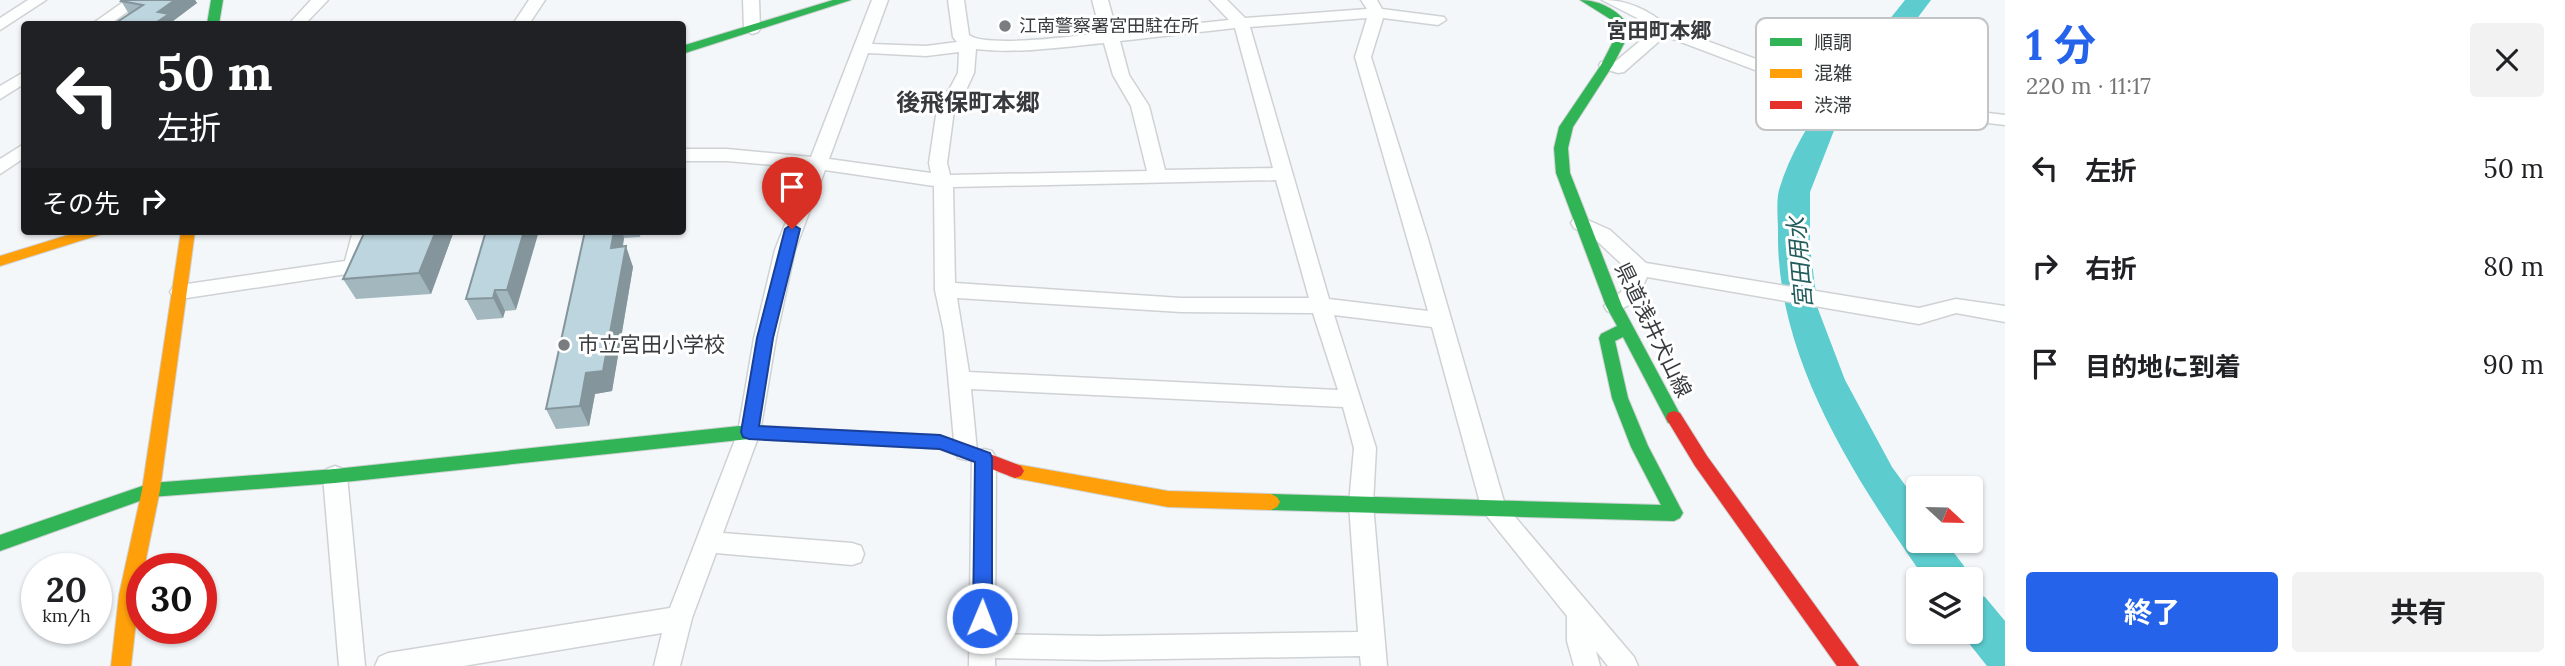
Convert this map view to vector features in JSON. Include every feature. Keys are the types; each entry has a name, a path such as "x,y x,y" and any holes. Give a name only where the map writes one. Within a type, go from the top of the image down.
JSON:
{"street":[{"path":"0,25 38,0"},
{"path":"104,21 136,0"},
{"path":"301,21 320,0"},
{"path":"523,21 537,0"},
{"path":"751,0 752,29"},
{"path":"686,49 845,0"},
{"path":"667,666 679,618 749,432 765,338 785,250 880,0"},
{"path":"956,0 961,37 968,43"},
{"path":"1100,0 1121,75 1140,106 1158,177"},
{"path":"968,43 966,73 958,90 947,102 939,163 946,192 945,290 959,380 975,455 982,656 1373,655 1361,504 1364,448 1241,23 1218,0"},
{"path":"1279,0 1291,19"},
{"name":"県道浅井犬山線","path":"1586,0 1620,19 1625,30 1607,65 1566,127 1561,148 1563,173 1581,223 1614,306 1669,411 1701,461 1849,666"},
{"path":"1610,0 1645,16 1663,30 1756,64"},
{"path":"1627,0 1649,9 1645,16"},
{"path":"214,21 219,2"},
{"path":"863,48 952,50 968,43 992,46 1167,33 1291,19 1373,6 1438,20"},
{"path":"1373,6 1363,57 1494,510 1625,666"},
{"path":"0,25 21,31"},
{"path":"1607,65 1618,68 1663,30"},
{"path":"0,94 21,79"},
{"path":"0,168 21,152"},
{"path":"686,155 727,155 818,163 943,181 1284,174"},
{"path":"1581,223 1603,235 1640,269 1919,316 1956,306 2005,314"},
{"path":"0,261 84,235"},
{"path":"121,666 129,595 151,491 187,235"},
{"path":"180,292 353,267 362,235"},
{"path":"1614,306 1629,296 1640,269"},
{"path":"945,290 1181,305 1321,306 1441,320"},
{"path":"0,543 151,491 335,476 749,432 929,441 975,455 1024,475 1168,499 1674,513 1640,447 1620,398 1607,338 1626,328"},
{"path":"959,380 1352,399"},
{"path":"335,476 352,666"},
{"path":"706,542 852,554"},
{"path":"1580,612 1580,641 1587,666"},
{"path":"388,666 679,618"}],"building":[{"path":"175,0 158,12 169,14 158,21 119,21 143,5 121,1"},
{"path":"363,235 434,235 419,273 343,279"},
{"path":"485,235 523,235 507,290 495,290 493,298 466,299"},
{"path":"584,235 613,235 611,248 626,246 603,371 586,373 580,406 546,409"}],"waterway":[{"name":"宮田用水","path":"1904,18 1918,0"},
{"name":"宮田用水","path":"1820,130 1794,192 1794,248 1801,309 1827,380 1878,478 1906,518"},
{"name":"宮田用水","path":"1931,553 1940,567"},
{"name":"宮田用水","path":"1983,627 2005,654"}],"traffic: fast":[{"path":"214,21 217,0"},
{"path":"686,49 845,0"},
{"path":"1586,0 1620,20 1625,30 1607,65 1566,127 1561,148 1563,173 1614,306 1674,418"},
{"path":"1271,502 1674,513 1640,447 1620,398 1607,338 1626,328"},
{"path":"0,543 151,490 335,476 749,432 821,436"}],"traffic: slow":[{"path":"0,261 84,235"},
{"path":"121,666 129,595 151,490 187,235"},
{"path":"1015,471 1168,499 1271,502"}],"traffic: jam":[{"path":"1674,418 1701,461 1849,666"},
{"path":"821,436 940,442 1015,471"}],"place":[{"name":"江南警察署宮田駐在所","path":"1005,26"},
{"name":"市立宮田小学校","path":"564,345"}],"district":[{"name":"宮田町本郷","path":"1659,31"},
{"name":"後飛保町本郷","path":"968,103"}],"route":[{"path":"792,229 765,338 749,432 940,442 984,458 982,618"}]}
